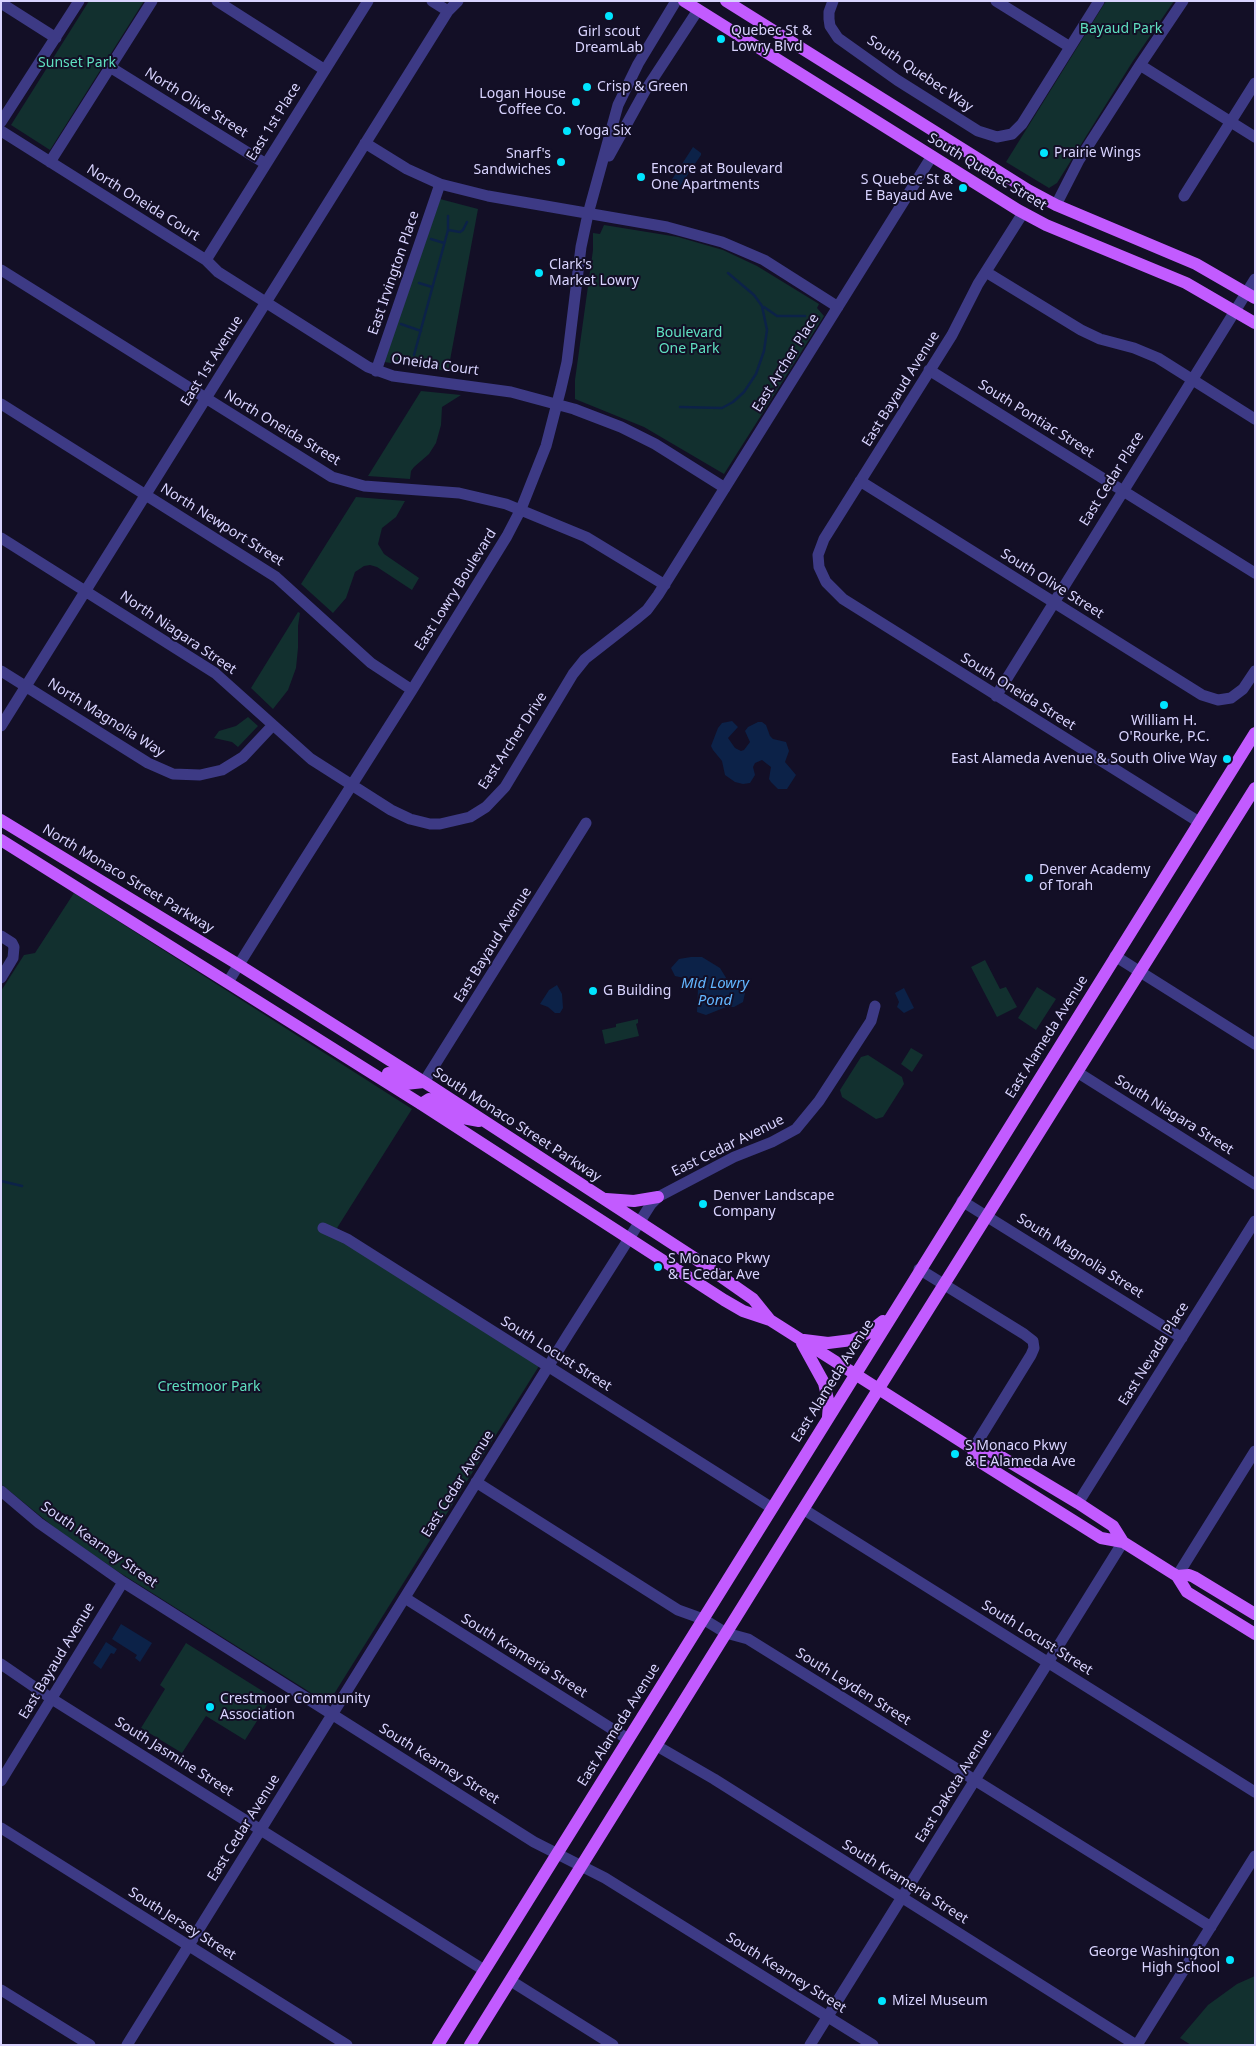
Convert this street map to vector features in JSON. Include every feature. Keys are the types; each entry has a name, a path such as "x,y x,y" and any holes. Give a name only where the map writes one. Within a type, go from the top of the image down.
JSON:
{"main road":[{"name":"South Quebec Street","path":"726,1 1017,184 1056,204 1196,264 1250,295"},
{"name":"South Quebec Street","path":"690,3 793,70 1023,213 1186,283 1255,323"},
{"name":"East Alameda Avenue","path":"438,2045 919,1269 1254,735"},
{"path":"470,2045 1255,788"},
{"name":"North Monaco Street Parkway","path":"1,820 239,965"},
{"path":"1,840 228,982"},
{"name":"South Monaco Street Parkway","path":"239,965 488,1123 747,1294 759,1304 770,1320"},
{"name":"South Monaco Street Parkway","path":"228,982 724,1300 739,1309 770,1320 973,1449"},
{"path":"348,1058 378,1067 405,1084 424,1082"},
{"path":"421,1104 429,1099 438,1102 463,1118 488,1123"},
{"path":"604,1199 634,1201 658,1196"},
{"path":"799,1339 828,1343 854,1339 873,1329 894,1310"},
{"path":"799,1339 824,1383 829,1404 828,1416"},
{"path":"1123,1542 1113,1526 1078,1503 998,1455 984,1449 973,1449 974,1455 980,1462 1101,1538 1123,1542 1177,1576 1187,1592 1255,1634"},
{"path":"1177,1576 1189,1575 1198,1579 1255,1614"}],"street":[{"path":"1,122 79,1"},
{"path":"50,162 152,1"},
{"path":"217,1 325,70"},
{"name":"East 1st Place","path":"206,260 368,1"},
{"path":"432,1 449,6"},
{"name":"East 1st Avenue","path":"1,726 266,303 449,6 458,1"},
{"name":"South Quebec Way","path":"833,1 829,12 829,19 830,26 838,38 908,87 986,135 997,138 1012,134 1022,124 1070,47"},
{"path":"996,1 1070,47 1099,1"},
{"path":"1056,204 1079,160 1183,1"},
{"path":"1,3 56,38"},
{"name":"East Lowry Boulevard","path":"601,170 645,91 690,3"},
{"name":"East Lowry Boulevard","path":"228,982 412,690 496,554 521,509 544,451 558,404 566,368 577,269 588,214 623,93 649,45 690,3"},
{"path":"1140,65 1255,137"},
{"name":"North Olive Street","path":"110,67 266,164"},
{"path":"1184,196 1255,83"},
{"name":"North Oneida Court","path":"1,131 206,260 218,272 266,303"},
{"path":"365,143 407,169 440,184 472,193 674,229 727,244 764,260 838,306"},
{"name":"East Archer Place","path":"665,585 932,156"},
{"name":"East Irvington Place","path":"376,371 440,184"},
{"name":"East Bayaud Avenue","path":"826,582 819,567 819,551 824,539 952,335 986,272 1023,213"},
{"name":"North Oneida Street","path":"1,270 324,473 340,480 364,486 459,493 494,500 521,509"},
{"path":"986,272 1081,330 1109,342 1151,354 1255,419"},
{"name":"East Cedar Place","path":"996,696 1235,311 1250,295 1255,279"},
{"name":"Oneida Court","path":"266,303 376,371 393,376 511,392 558,404 640,436 725,488"},
{"name":"South Pontiac Street","path":"929,370 1255,573"},
{"name":"North Newport Street","path":"1,404 283,583 361,655 412,690"},
{"name":"South Olive Street","path":"860,481 1202,695 1218,700 1231,698 1243,688 1255,671"},
{"path":"521,509 592,540 665,585"},
{"name":"North Niagara Street","path":"1,538 215,673 311,759 351,786"},
{"name":"South Oneida Street","path":"826,582 843,599 1198,822"},
{"name":"East Archer Drive","path":"351,786 390,810 420,822 440,824 452,822 479,812 493,801 504,787 585,659 641,615 665,585"},
{"name":"North Magnolia Way","path":"1,671 148,763 173,774 200,775 222,770 243,757 273,725"},
{"name":"East Bayaud Avenue","path":"424,1082 586,823"},
{"path":"1,936 12,943 14,947 13,958 1,978"},
{"path":"1115,956 1255,1044"},
{"name":"East Cedar Avenue","path":"127,2045 639,1222 658,1196 734,1157 772,1142 796,1129 810,1114 871,1021 875,1006"},
{"name":"South Niagara Street","path":"1077,1072 1255,1184"},
{"name":"South Magnolia Street","path":"962,1201 1182,1338"},
{"name":"East Nevada Place","path":"1078,1503 1255,1221"},
{"name":"South Locust Street","path":"324,1228 347,1239 772,1508"},
{"path":"919,1269 1024,1334 1033,1342 1034,1348 1031,1356 973,1449"},
{"path":"1177,1576 1255,1451"},
{"name":"South Leyden Street","path":"476,1482 678,1610 703,1619 726,1633 748,1639 1210,1927"},
{"name":"South Kearney Street","path":"1,1491 39,1523 123,1582 534,1842 605,1878 873,2045"},
{"name":"South Locust Street","path":"803,1509 1255,1792"},
{"name":"East Dakota Avenue","path":"810,2045 1123,1542"},
{"name":"East Bayaud Avenue","path":"1,1781 123,1582"},
{"name":"South Krameria Street","path":"405,1598 628,1739"},
{"name":"South Jasmine Street","path":"1,1664 52,1699 484,1970"},
{"name":"South Krameria Street","path":"656,1746 714,1779 1137,2045"},
{"name":"South Jersey Street","path":"1,1828 347,2045"},
{"path":"1137,2045 1255,1856"},
{"path":"511,1981 613,2045"},
{"path":"1,1990 90,2045"}],"green space":[{"name":"Sunset Park","path":"89,1 144,1 50,150 11,125"},
{"name":"Bayaud Park","path":"1106,1 1174,1 1133,61 1057,183 1049,188 1006,162"},
{"path":"440,199 478,209 448,371 384,362"},
{"name":"Boulevard One Park","path":"604,225 678,237 723,250 757,266 819,304 817,308 824,316 724,474 644,427 575,399 575,380 593,250 593,233 600,234"},
{"path":"421,391 461,395 442,407 441,425 436,443 429,454 411,471 410,479 368,476"},
{"path":"356,497 405,501 396,517 382,528 378,544 384,554 419,578 412,590 377,567 364,566 355,572 346,598 333,613 301,584"},
{"path":"298,612 300,613 296,668 288,690 273,709 251,688"},
{"path":"248,717 258,726 238,747 232,742 214,738 219,731 236,726"},
{"name":"Crestmoor Park","path":"74,893 412,1109 337,1228 544,1358 329,1702 324,1701 114,1569 55,1528 1,1484 1,991 24,955 35,953"},
{"path":"985,960 1000,989 1006,987 1017,1007 997,1017 971,967"},
{"path":"1037,987 1056,999 1036,1030 1018,1018"},
{"path":"638,1019 636,1024 639,1036 605,1044 602,1030 616,1027 616,1024"},
{"path":"911,1048 923,1055 912,1072 901,1064"},
{"path":"868,1055 902,1077 904,1084 883,1117 876,1119 842,1097 840,1090 861,1057"},
{"name":"Crestmoor Community Association","path":"186,1643 272,1697 245,1740 206,1716 182,1753 141,1728 165,1689 160,1685"},
{"path":"1255,1976 1255,2045 1191,2045 1180,2038 1208,2005 1237,1984"}],"water":[{"path":"693,147 701,155 678,189 669,184 678,170 681,172 685,166 682,164"},
{"path":"732,721 738,727 728,738 735,748 741,751 750,742 745,731 748,727 758,722 766,725 773,739 786,742 789,751 785,762 796,775 787,789 778,789 771,782 769,779 771,767 762,760 755,763 753,767 755,775 750,783 735,782 725,775 722,761 711,746 722,723"},
{"name":"Mid Lowry Pond","path":"702,957 720,968 728,981 741,988 745,993 743,1002 734,1007 726,1007 706,1015 697,1012 698,988 693,980 675,976 671,968 679,959"},
{"path":"557,985 562,994 563,1008 560,1013 555,1013 548,1007 540,1004 549,990"},
{"path":"904,988 914,1008 904,1013 897,1007 899,1002 895,993"},
{"path":"121,1624 152,1643 140,1662 135,1658 137,1655 112,1639"},
{"path":"106,1642 117,1649 114,1654 111,1653 101,1669 93,1663"}],"waterway":[{"path":"414,355 448,230 448,216"},
{"path":"448,230 460,232 467,222"},
{"path":"431,239 444,243"},
{"path":"680,407 722,408 733,402 744,392 756,374 764,351 767,330 762,306 754,295 728,273"},
{"path":"419,283 432,287"},
{"path":"764,307 777,316 805,316"},
{"path":"401,324 421,331"},
{"path":"1,1181 22,1186"}],"place":[{"name":"Girl scout DreamLab","path":"609,16"},
{"name":"Quebec St & Lowry Blvd","path":"721,39"},
{"name":"Crisp & Green","path":"587,87"},
{"name":"Logan House Coffee Co.","path":"576,102"},
{"name":"Yoga Six","path":"567,131"},
{"name":"Prairie Wings","path":"1044,153"},
{"name":"Snarf's Sandwiches","path":"561,162"},
{"name":"Encore at Boulevard One Apartments","path":"641,177"},
{"name":"S Quebec St & E Bayaud Ave","path":"963,188"},
{"name":"Clark's Market Lowry","path":"539,273"},
{"name":"William H. O'Rourke, P.C.","path":"1164,705"},
{"name":"East Alameda Avenue & South Olive Way","path":"1227,759"},
{"name":"Denver Academy of Torah","path":"1029,878"},
{"name":"G Building","path":"593,991"},
{"name":"Denver Landscape Company","path":"703,1204"},
{"name":"S Monaco Pkwy & E Cedar Ave","path":"658,1267"},
{"name":"S Monaco Pkwy & E Alameda Ave","path":"955,1454"},
{"name":"Crestmoor Community Association","path":"210,1707"},
{"name":"George Washington High School","path":"1230,1960"},
{"name":"Mizel Museum","path":"882,2001"}]}
